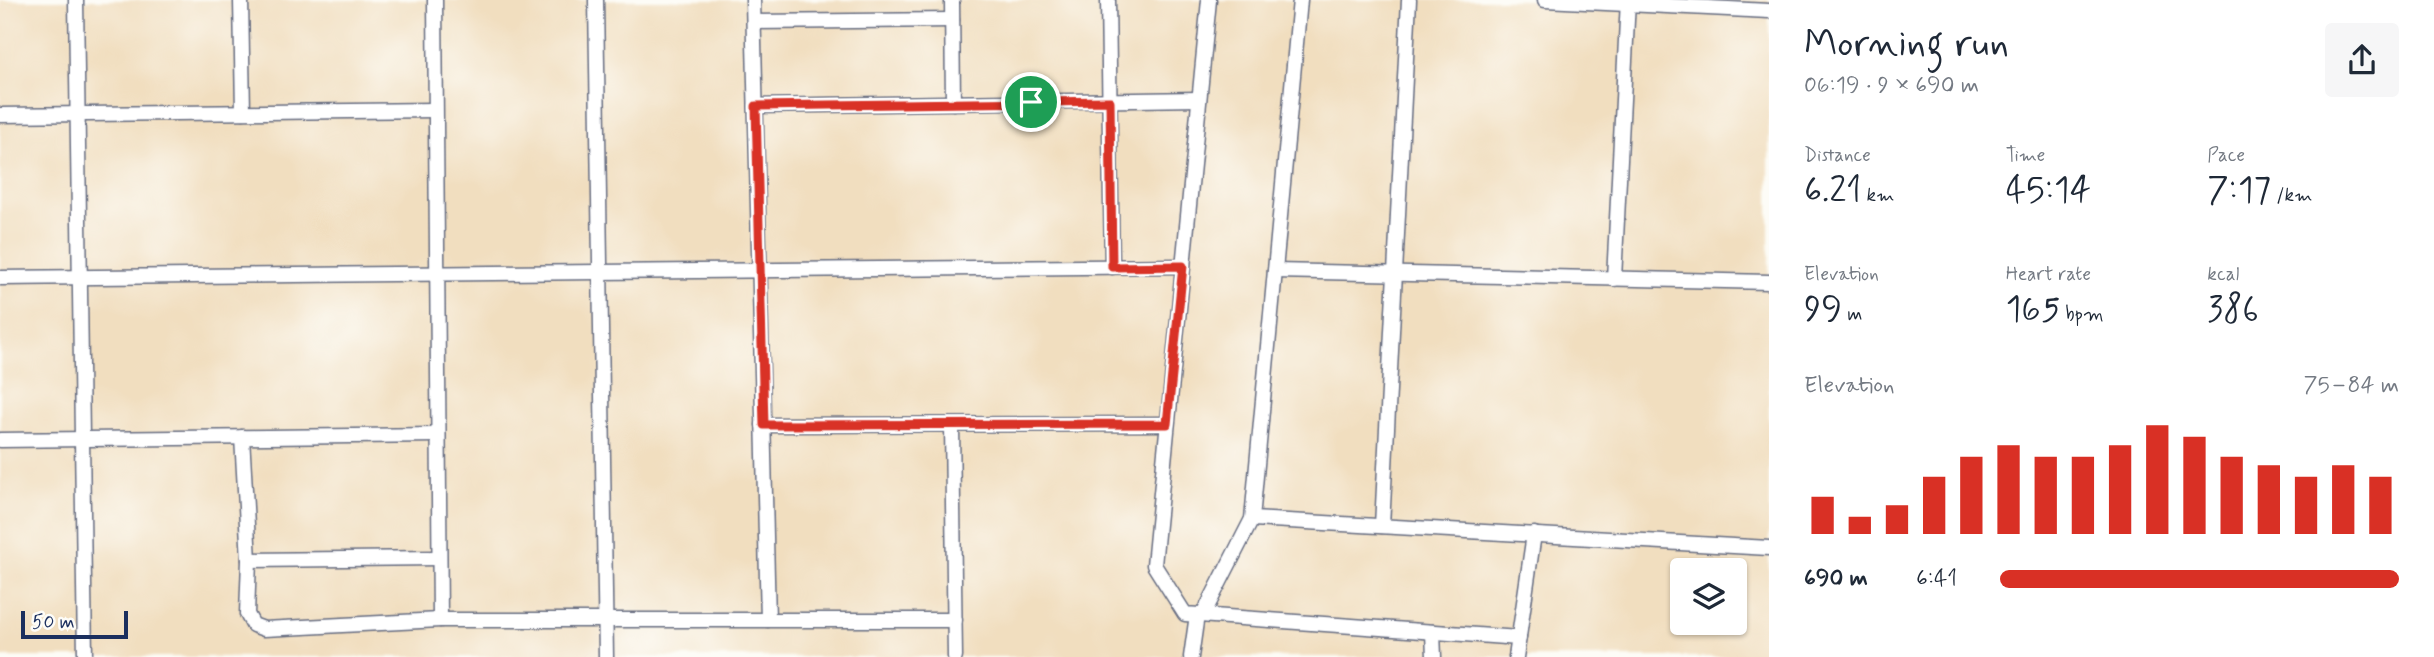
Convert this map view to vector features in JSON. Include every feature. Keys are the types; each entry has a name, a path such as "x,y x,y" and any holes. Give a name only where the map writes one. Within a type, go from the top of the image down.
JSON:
{"street":[{"path":"76,0 85,657"},
{"path":"242,0 243,113"},
{"path":"435,0 440,620"},
{"path":"596,0 606,657"},
{"path":"753,0 768,620"},
{"path":"952,0 953,103"},
{"path":"1108,0 1112,267"},
{"path":"1209,0 1153,565 1185,614 1519,638"},
{"path":"1191,657 1200,615 1252,519 1300,0"},
{"path":"1382,526 1409,0"},
{"path":"1545,0 1769,11"},
{"path":"1614,279 1628,2"},
{"path":"754,22 952,20"},
{"path":"756,106 1199,99"},
{"path":"0,116 435,110"},
{"path":"0,278 1183,266"},
{"path":"1275,271 1769,282"},
{"path":"764,425 1167,424"},
{"path":"952,425 955,657"},
{"path":"0,440 438,435"},
{"path":"242,437 249,560 247,614 253,625 264,629 440,620 955,620"},
{"path":"1252,519 1769,548"},
{"path":"1516,657 1534,534"},
{"path":"249,560 439,558"},
{"path":"1433,632 1434,657"}],"route":[{"path":"1110,101 1112,267 1183,266 1167,424 764,425 756,106 1031,102 1110,101"}]}
